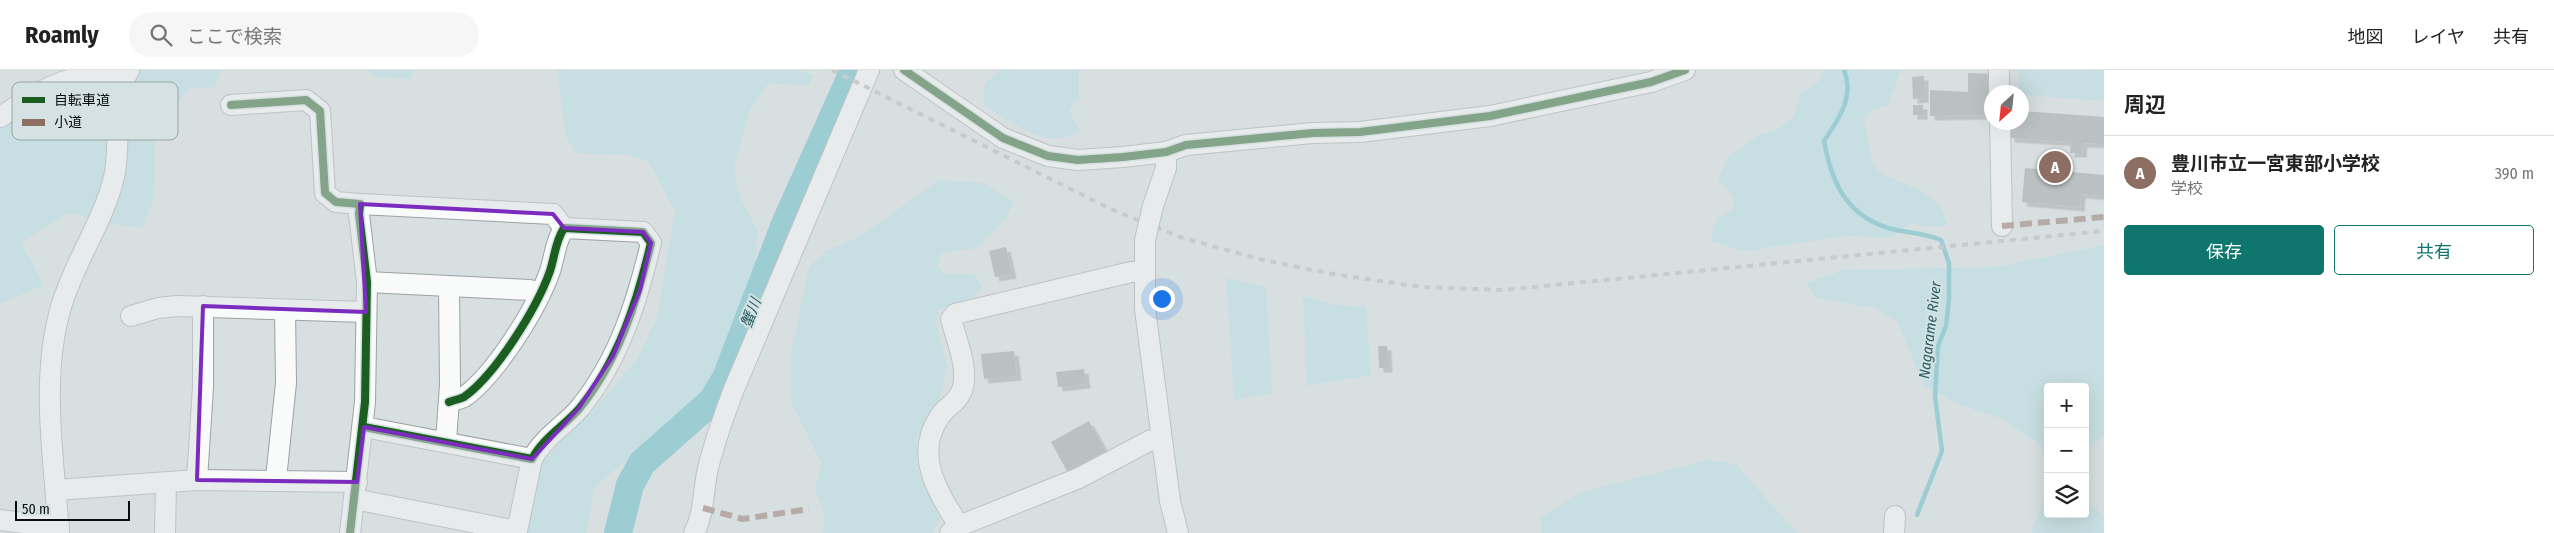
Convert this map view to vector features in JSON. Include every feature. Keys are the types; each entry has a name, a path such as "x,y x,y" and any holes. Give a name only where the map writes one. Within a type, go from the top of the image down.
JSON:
{"street":[{"path":"694,533 703,508 707,474 718,433 734,389 868,70"},
{"path":"904,70 1002,138 1048,156 1078,160 1166,152 1186,145 1313,133 1360,132 1490,116 1651,82 1685,70"},
{"path":"1998,70 1999,85"},
{"path":"56,82 79,75 126,74"},
{"path":"56,490 197,480 276,479 356,490 517,531 532,459 538,448 579,408 624,336 640,290 651,242 643,232 564,228 553,214 336,202 324,193 320,111 306,100 232,105"},
{"path":"0,117 12,109"},
{"path":"2000,130 2002,226"},
{"path":"0,520 59,529 49,379 54,337 71,278 110,190 117,161 118,140"},
{"path":"1166,152 1166,168 1153,206 1146,240 1144,272 1145,309 1160,438 1170,501 1178,533"},
{"path":"350,533 364,427 367,282 359,214 360,204"},
{"path":"449,402 463,397 491,370 526,321 550,271 557,239 564,228"},
{"path":"1144,272 1131,272 955,314 952,319 965,376 963,389 958,398 940,416 927,450 929,470 955,530 1079,478 1149,441 1160,438"},
{"path":"367,282 530,290 540,293"},
{"path":"446,441 449,402 449,287"},
{"path":"131,316 158,308 203,306 366,312"},
{"path":"197,480 203,387 203,306"},
{"path":"276,479 286,382 284,310"},
{"path":"364,427 446,441 532,459"},
{"path":"165,533 166,483"}],"highlighted area":[{"path":"360,204 553,214 564,228 643,232 651,243 640,290 613,356 579,408 532,459 364,427 357,482 197,480 203,306 366,312"}],"shaded area":[{"path":"59,70 222,70 214,87 190,88 178,102 178,82 65,82"},
{"path":"368,70 414,70 410,79 374,77"},
{"path":"557,70 799,70 813,75 809,86 769,83 749,111 734,169 740,197 757,230 756,261 714,379 689,405 594,488 586,533 521,533 542,463 561,441 592,412 637,359 657,317 675,212 649,162 628,155 576,153 566,137"},
{"path":"1000,70 1079,70 1079,99 1069,109 1079,131 1067,137 1042,137 1017,126 983,104 985,84"},
{"path":"1824,70 1901,70 1887,106 1873,110 1864,119 1872,161 1880,173 1922,191 1940,206 1948,225 1935,227 1911,223 1892,238 1847,236 1743,251 1711,241 1716,219 1733,210 1733,196 1718,179 1728,157 1759,135 1778,129 1794,117 1800,94 1817,83"},
{"path":"2019,70 2104,70 2104,101 2029,96 2029,85 2018,85"},
{"path":"12,121 12,140 155,140 154,197 143,228 108,223 69,213 21,242 44,285 0,304 0,128"},
{"path":"939,180 982,183 1013,201 1007,217 977,248 942,253 937,266 945,274 975,274 982,287 974,297 939,310 936,323 947,367 939,401 917,438 918,471 940,519 932,533 822,533 825,516 815,491 821,463 791,402 790,358 809,267 826,251 859,237"},
{"path":"2104,245 2104,436 2089,447 2089,383 2044,383 2044,458 2039,444 2000,418 1960,405 1924,386 1897,321 1874,308 1815,298 1806,283 1844,270 1996,267"},
{"path":"1226,278 1266,287 1272,393 1234,400"},
{"path":"1303,296 1336,305 1366,307 1371,375 1307,386"},
{"path":"1709,460 1736,464 1794,530 1801,533 1542,533 1540,518 1582,492"},
{"path":"2044,499 2044,518 2089,518 2089,503 2104,516 2104,533 2031,533"}],"building":[{"path":"1968,73 1997,74 1991,85 1984,85 1984,115 1930,116 1930,90 1968,92"},
{"path":"1924,76 1924,98 1913,99 1912,77"},
{"path":"1913,105 1923,105 1923,115 1913,115"},
{"path":"2029,112 2104,117 2104,144 2083,143 2082,153 2070,153 2071,142 2010,138 2010,130 2029,130"},
{"path":"2025,168 2104,175 2104,196 2081,194 2080,207 2022,202"},
{"path":"1006,247 1012,274 995,277 989,251"},
{"path":"1378,346 1387,346 1388,368 1379,368"},
{"path":"1014,351 1017,376 984,379 981,354"},
{"path":"1084,369 1086,384 1058,387 1056,372"},
{"path":"1089,421 1106,451 1068,473 1051,442"}],"waterway":[{"name":"蟹川","path":"618,533 630,485 642,463 712,401 726,378 785,224 854,70"},
{"name":"Nagarame River","path":"1844,70 1847,80 1846,99 1835,125 1824,141 1827,157 1838,186 1854,209 1879,225 1941,240 1949,263 1949,300 1946,326 1938,346 1935,396 1942,451 1917,515"}],"railway":[{"path":"832,70 1113,210 1180,237 1259,259 1327,273 1421,287 1503,290 2104,231"}],"marked path":[{"path":"2002,226 2104,217"},
{"path":"703,508 743,519 809,509"}],"cycle path":[{"path":"904,70 1003,138 1048,156 1078,160 1166,152 1186,145 1313,133 1360,132 1490,116 1651,82 1685,70"},
{"path":"231,105 306,100 320,111 325,193 336,202 360,204 359,214 367,282 365,402 350,533"},
{"path":"364,427 532,459 548,438 579,409 605,371 616,350 633,309 651,243 643,232 564,228 544,286 526,321 489,373 464,397 449,402"}],"place":[{"name":"豊川市立一宮東部小学校","path":"2055,167"}]}
